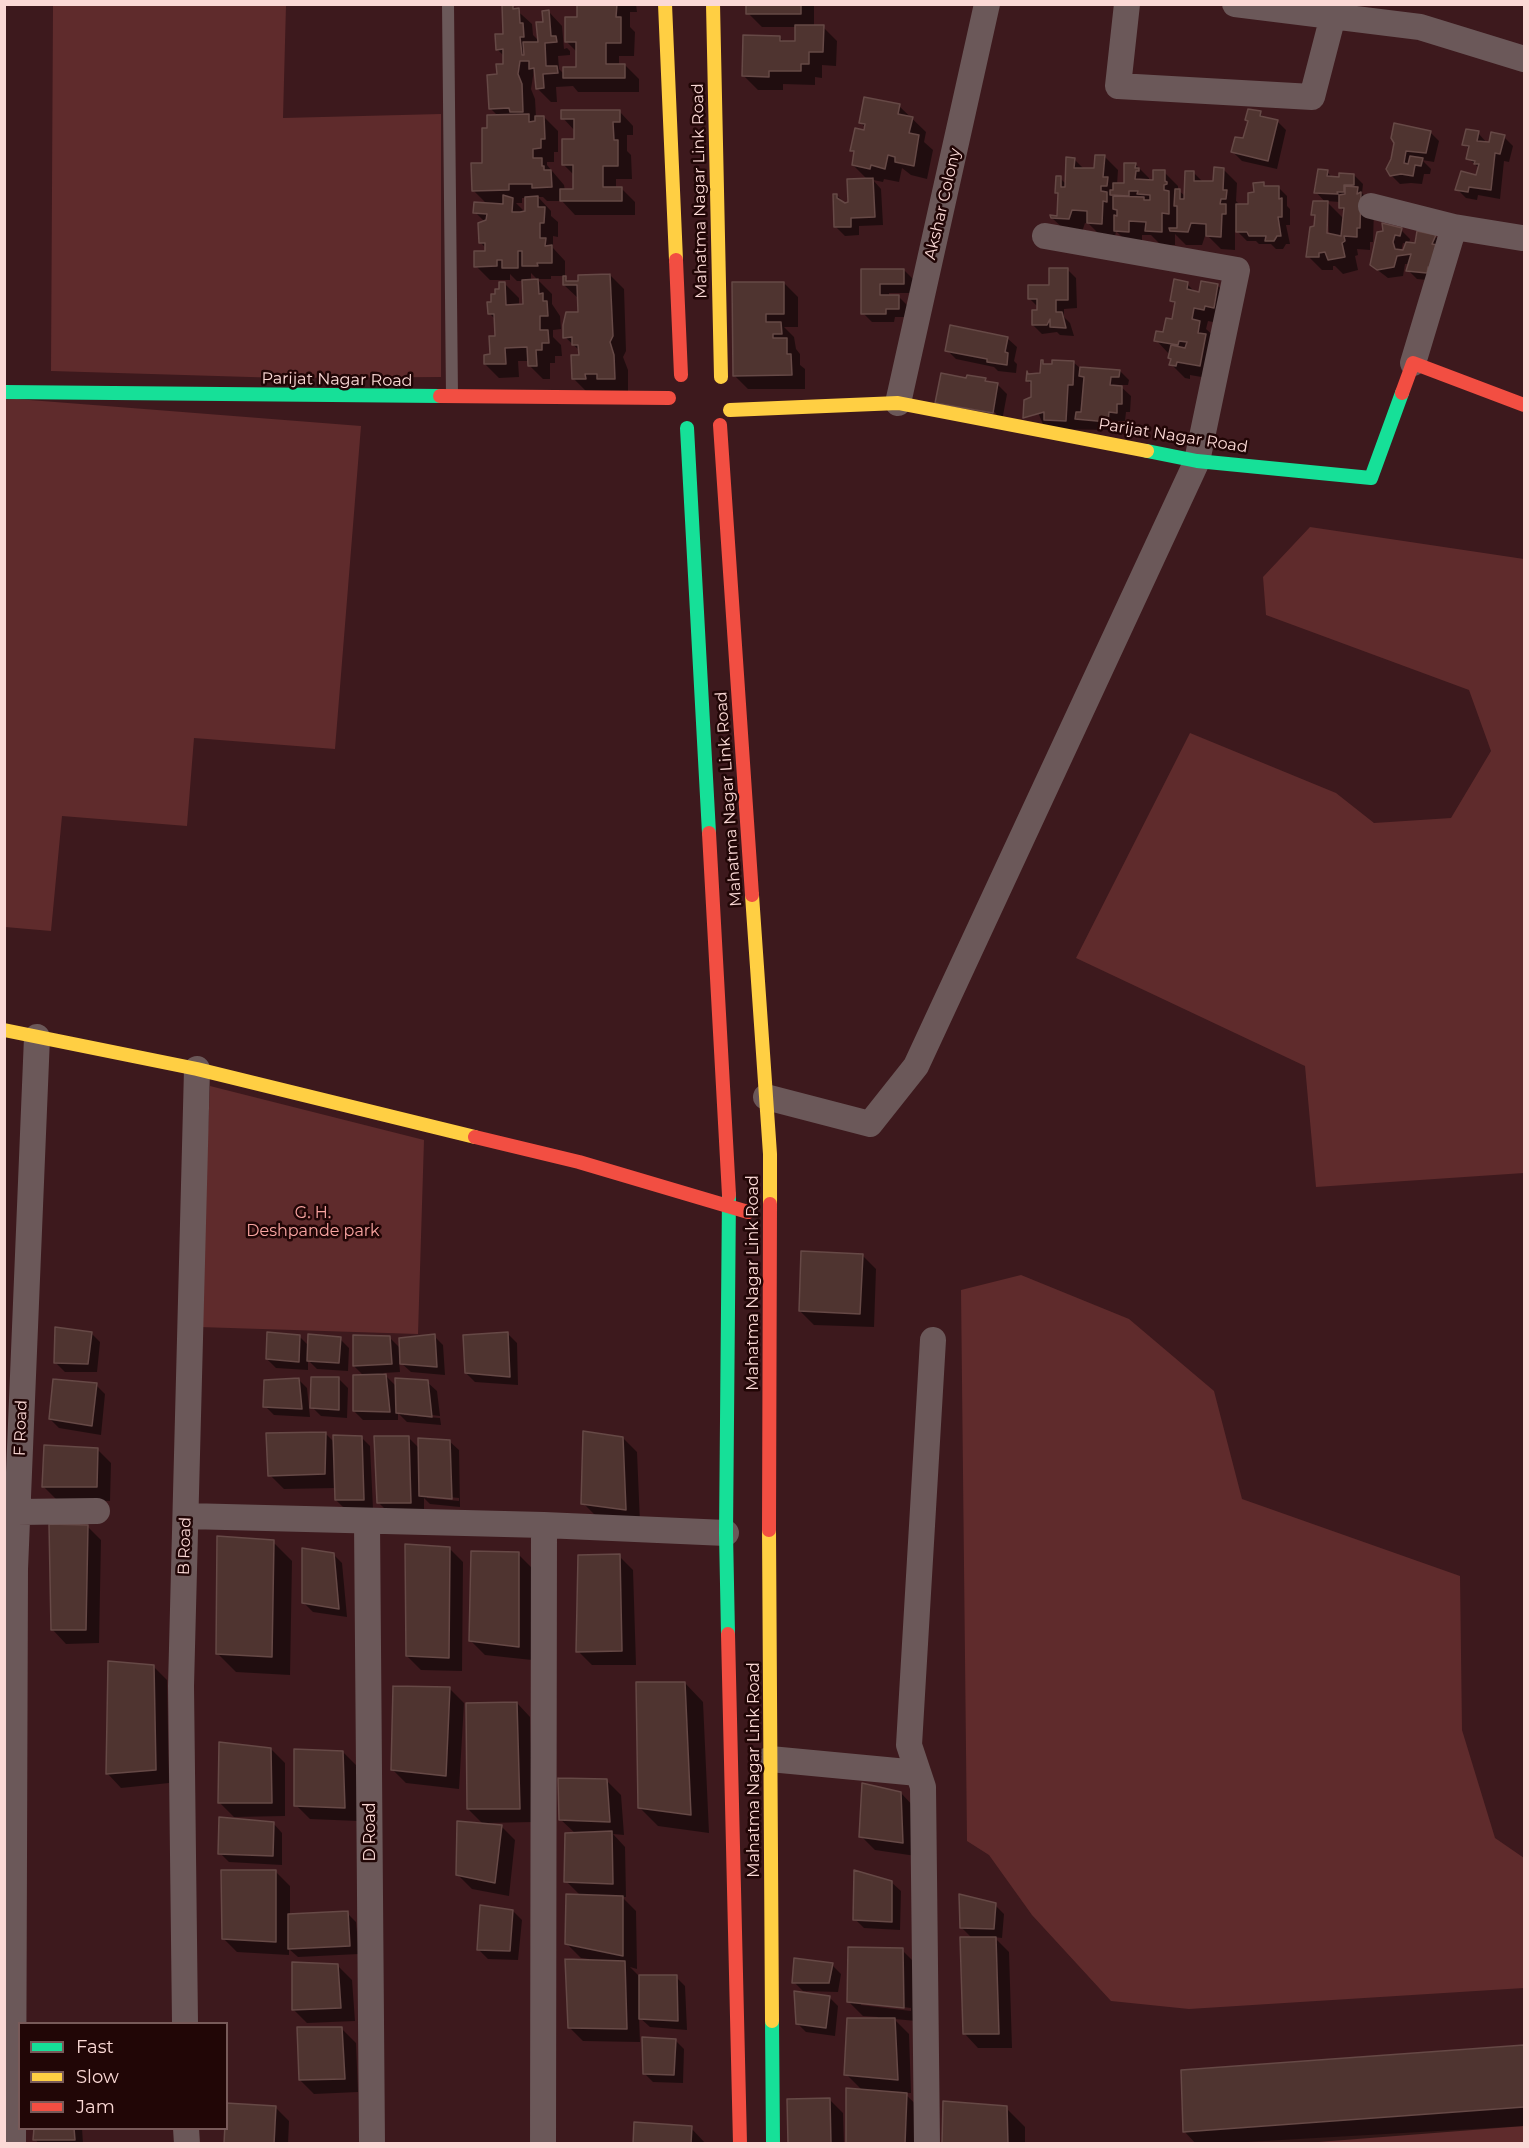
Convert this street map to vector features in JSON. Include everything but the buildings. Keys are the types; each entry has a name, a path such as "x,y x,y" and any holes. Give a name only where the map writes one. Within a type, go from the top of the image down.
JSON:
{"main road":[{"name":"Mahatma Nagar Link Road","path":"664,4 686,373 673,386 669,403"},
{"name":"Mahatma Nagar Link Road","path":"713,4 716,374 730,392 730,410"},
{"name":"Parijat Nagar Road","path":"730,410 898,403 1197,460 1371,478 1413,363"},
{"path":"1413,363 1524,405"},
{"name":"Parijat Nagar Road","path":"4,392 669,403"},
{"path":"720,425 730,410"},
{"name":"Mahatma Nagar Link Road","path":"740,2144 726,1533 730,1206 683,426 704,431 720,425 770,1154 770,1759 773,2144"},
{"path":"4,1030 197,1069 579,1162 769,1218"}],"street":[{"name":"Akshar Colony","path":"898,403 987,4"},
{"path":"1127,4 1118,86 1312,97 1333,16"},
{"path":"1236,4 1276,7 1420,27 1524,58"},
{"path":"1371,206 1454,227 1522,238"},
{"path":"1413,363 1454,227"},
{"path":"766,1097 870,1124 916,1066 1197,460 1237,270 1045,236"},
{"name":"F Road","path":"13,2144 15,1569 38,1037"},
{"name":"B Road","path":"185,2022 181,1686 197,1069"},
{"path":"927,2144 923,1787 909,1745 933,1340"},
{"path":"17,1512 97,1511"},
{"path":"186,1516 544,1525 726,1533"},
{"name":"D Road","path":"367,1521 372,2144"},
{"path":"543,2144 544,1525"},
{"path":"770,1759 918,1773"}],"lane":[{"path":"448,4 452,398"}],"green space":[{"path":"53,5 286,5 283,118 441,114 441,377 283,378 51,371"},
{"path":"4,398 361,426 335,749 194,738 187,826 62,816 51,931 5,927"},
{"path":"1310,527 1524,559 1524,1173 1316,1187 1305,1066 1076,958 1190,733 1336,793 1374,823 1451,818 1491,751 1469,690 1266,615 1263,577"},
{"name":"G. H. Deshpande park","path":"210,1086 424,1140 418,1334 199,1327"},
{"path":"1021,1275 1129,1319 1214,1391 1242,1499 1460,1576 1462,1730 1495,1838 1524,1858 1524,1988 1189,2009 1111,2001 1032,1915 989,1855 967,1841 961,1290"},
{"path":"1524,2126 1524,2143 1229,2143"}],"traffic: fast":[{"path":"4,392 440,396"},
{"path":"1147,451 1197,461 1371,478 1402,393"},
{"path":"687,428 709,833"},
{"path":"728,1634 726,1533 729,1195"},
{"path":"772,2021 773,2144"}],"traffic: slow":[{"path":"665,4 676,260"},
{"path":"713,4 721,377"},
{"path":"730,410 898,403 1147,451"},
{"path":"752,895 770,1154 770,1204"},
{"path":"4,1030 197,1069 475,1137"},
{"path":"769,1530 772,2021"}],"traffic: jam":[{"path":"676,260 681,375"},
{"path":"1402,393 1413,363 1524,405"},
{"path":"440,396 669,398"},
{"path":"720,425 752,895"},
{"path":"709,833 729,1195"},
{"path":"475,1137 579,1162 748,1212"},
{"path":"769,1530 770,1204"},
{"path":"728,1634 740,2144"}]}
